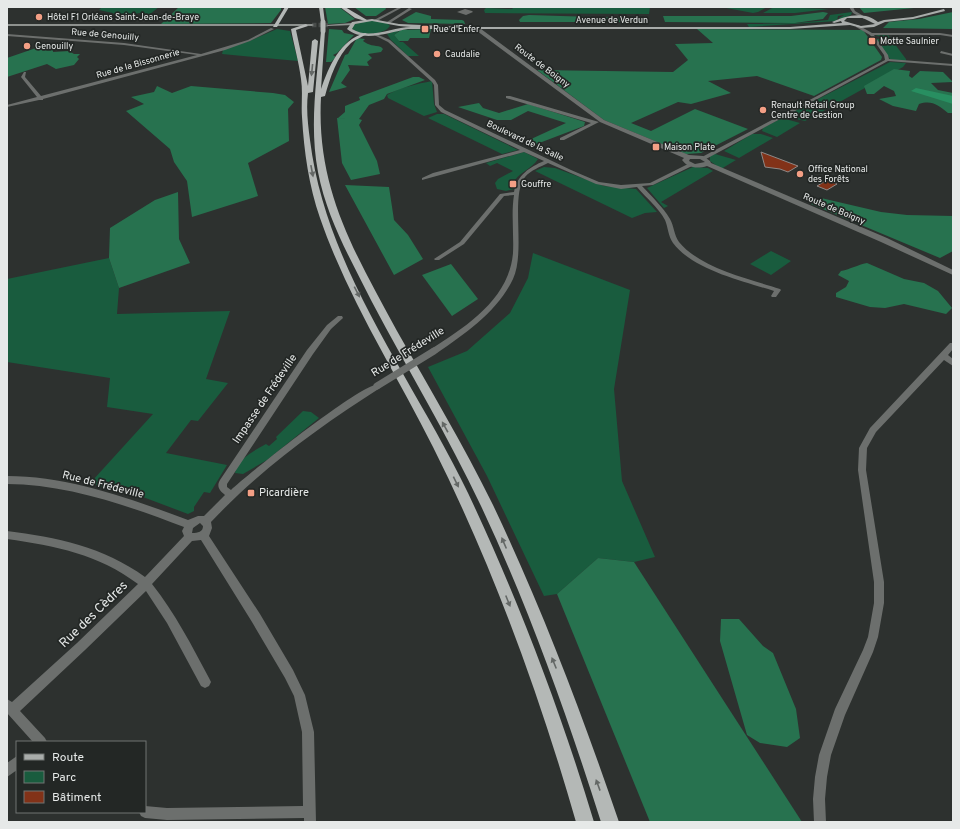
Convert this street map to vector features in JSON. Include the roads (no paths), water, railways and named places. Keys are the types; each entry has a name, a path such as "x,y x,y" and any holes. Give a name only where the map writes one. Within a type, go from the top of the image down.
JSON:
{"highway":[{"path":"273,28 287,7"},
{"path":"306,132 321,7"},
{"path":"342,7 357,17 366,20"},
{"path":"306,25 293,28 305,89 304,102 306,132 317,198 334,245 380,337 439,448 484,544 514,615 549,712 585,822"},
{"path":"319,25 317,122 322,173 335,216 357,266 465,462 498,529 555,665 610,822"},
{"path":"317,122 328,76 338,58 353,38 365,34"}],"main road":[{"path":"944,10 913,18 884,21 870,27 849,24 842,20 843,18 850,16 867,18 895,18 944,10 951,9"},
{"path":"867,18 878,24"},
{"name":"Avenue de Verdun","path":"352,24 366,20 376,20 391,23 464,27"},
{"name":"Avenue de Verdun","path":"760,28 842,20"},
{"path":"390,30 393,27 391,23"},
{"path":"7,25 273,28 293,28 319,25 351,31 349,27 352,24 306,25 273,28"},
{"name":"Avenue de Verdun","path":"351,31 365,34 375,34 390,30 408,28 760,28 849,24"}],"street":[{"path":"376,20 401,7"},
{"path":"851,7 854,12 867,18"},
{"path":"391,23 402,13 410,9"},
{"path":"392,12 402,13"},
{"path":"850,16 854,12"},
{"path":"455,16 465,14"},
{"path":"858,26 870,33 886,55 887,60"},
{"name":"Route de Boigny","path":"475,27 602,121 688,157 705,161 884,240 953,273"},
{"path":"870,27 870,33"},
{"name":"Rue de la Bissonnerie","path":"7,106 102,83 252,39 273,28"},
{"path":"940,34 944,31 953,32"},
{"name":"Boulevard de la Salle","path":"385,32 389,41"},
{"path":"870,33 940,34 953,36"},
{"name":"Rue de Genouilly","path":"7,34 124,44 200,54"},
{"name":"Boulevard de la Salle","path":"375,34 389,41 434,80 436,86 436,105 439,108 549,162 598,183 621,187 638,186 656,182 690,165"},
{"path":"941,52 953,55"},
{"path":"688,157 686,162 690,165 700,166 705,161 887,60 953,65"},
{"path":"25,73 23,77 40,99"},
{"path":"508,97 595,123"},
{"path":"562,139 602,121"},
{"path":"424,179 435,174 525,150"},
{"name":"Rue de Frédeville","path":"206,521 232,495 297,439 377,386 434,351 477,320 494,302 510,278 517,251 516,193 521,180 527,173 549,162"},
{"path":"638,186 662,212 676,242 695,260 712,268 778,290 774,296"},
{"path":"437,259 462,243 502,195 516,193"},
{"name":"Impasse de Frédeville","path":"232,495 223,489 223,483 310,352 329,327 340,318"},
{"path":"820,822 822,766 829,738 874,638 879,603 879,582 862,470 863,448 873,430 953,345"},
{"path":"944,356 953,363"},
{"name":"Rue de Frédeville","path":"7,480 23,480 74,488 145,508 190,525"},
{"path":"198,520 206,521 208,526 203,535 196,537 190,536 187,531 190,525 198,520"},
{"path":"7,535 39,539 76,547 109,559 146,584 173,622 205,682"},
{"path":"146,812 167,814 309,817 308,732 299,695 289,674 256,618 203,535"},
{"name":"Rue des Cèdres","path":"10,707 95,634 146,584 190,536"},
{"path":"10,707 39,741"},
{"path":"7,772 16,763"}],"tunnel":[{"path":"312,25 328,25"}],"place":[{"name":"Hôtel F1 Orléans Saint-Jean-de-Braye","path":"39,17"},
{"name":"Rue d'Enfer","path":"425,29"},
{"name":"Motte Saulnier","path":"872,41"},
{"name":"Genouilly","path":"27,46"},
{"name":"Caudalie","path":"437,54"},
{"name":"Renault Retail Group Centre de Gestion","path":"763,110"},
{"name":"Maison Plate","path":"656,147"},
{"name":"Office National des Forêts","path":"800,174"},
{"name":"Gouffre","path":"513,184"},
{"name":"Picardière","path":"251,493"}]}
